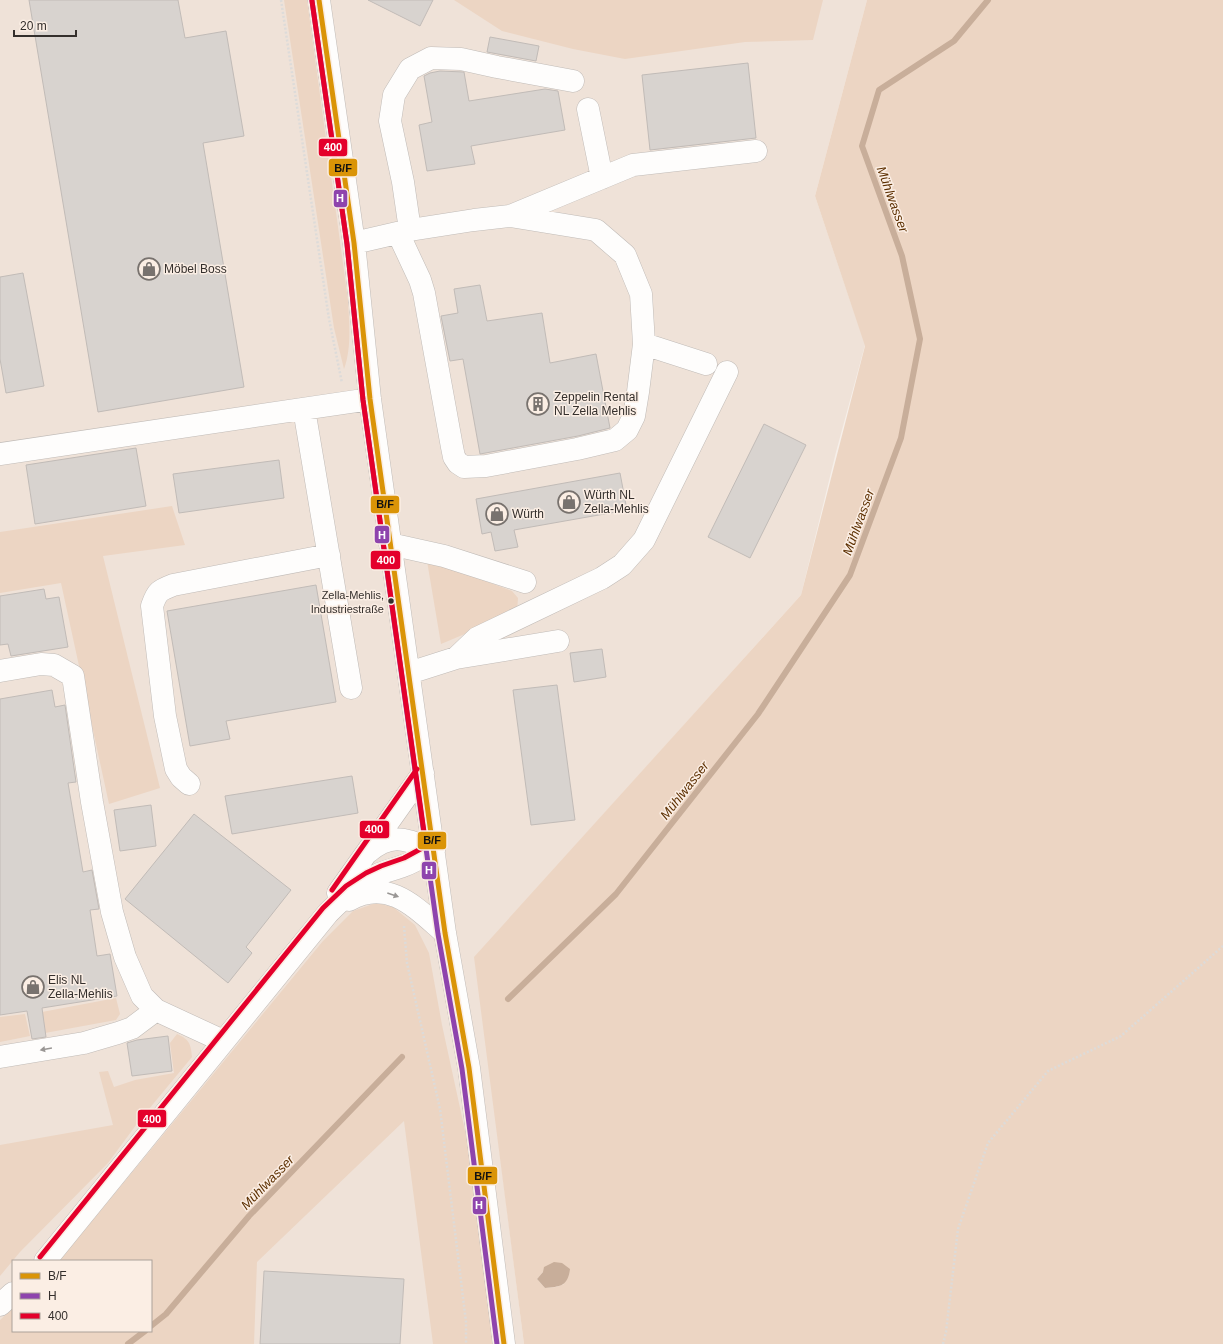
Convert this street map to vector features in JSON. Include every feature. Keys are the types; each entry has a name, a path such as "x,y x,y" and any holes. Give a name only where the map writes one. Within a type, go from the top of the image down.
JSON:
{"street":[{"path":"319,0 354,244 370,399 445,933 469,1068 504,1344"},
{"path":"354,244 404,232 474,220 510,216 596,230 625,255 641,294 644,344 634,416 627,430 615,440 577,449 486,466 464,467 458,463 453,452 424,293 404,232 403,182 390,121 394,95 410,69 431,58 461,59 573,81"},
{"path":"588,109 602,178"},
{"path":"510,216 633,165 756,151"},
{"path":"644,344 706,364"},
{"path":"456,658 478,638 602,578 622,565 644,540 727,372"},
{"path":"0,454 370,399"},
{"path":"304,409 351,688"},
{"path":"390,544 444,556 525,582"},
{"path":"189,784 181,777 176,769 165,716 152,606 155,596 160,590 173,585 329,555"},
{"path":"409,673 456,658 558,641"},
{"path":"0,671 41,664 54,665 73,676 92,802 112,912 125,956 142,996 156,1010 223,1041"},
{"path":"46,1260 312,931 422,773"},
{"path":"366,854 379,844 394,839 402,839 434,850"},
{"path":"312,931 340,901 360,884 378,874 417,860 434,850"},
{"path":"312,931 325,918 343,904 362,894 384,892 395,895 415,907 445,933"},
{"path":"0,1058 84,1043 132,1028 156,1010"},
{"path":"0,1305 12,1294"}],"path":[{"path":"281,0 329,319 346,403"},
{"path":"404,919 407,963 440,1109 466,1322 466,1344"},
{"path":"943,1344 946,1332 958,1229 988,1143 1048,1071 1121,1036 1223,946"}],"shaded area":[{"path":"0,0 867,0 815,196 865,345 836,452 801,595 475,957 524,1344 0,1344"},
{"path":"284,0 307,0 348,300 349,343 347,361 344,369 334,328"},
{"path":"454,0 823,0 813,40 745,42 625,59 573,49 502,31"},
{"path":"867,0 1223,0 1223,1344 524,1344 474,957 801,595 865,346 815,196","holes":["543,1272 564,1284 556,1287 545,1288 537,1279"]},
{"path":"172,506 185,545 103,556 160,788 109,804 61,583 0,593 0,532"},
{"path":"427,561 440,564 512,591 518,598 517,612 441,644"},
{"path":"376,903 393,907 415,925 429,953 442,1025 467,1140 496,1344 433,1344 404,1121 257,1262 254,1344 0,1344 0,1320 12,1309 12,1332 152,1332 152,1260 60,1260 323,941 353,911"},
{"path":"116,998 120,1014 116,1020 45,1033 42,1012"},
{"path":"25,1014 30,1036 0,1042 0,1017"},
{"path":"177,1034 184,1038 189,1042 192,1057 139,1121 108,1163 12,1260 0,1276 0,1145 113,1125 99,1072 108,1071 114,1087 135,1080 174,1073 170,1043"},
{"path":"554,1262 562,1263 570,1269 569,1275 565,1282 559,1286 545,1288 537,1279 543,1272 544,1267"}],"building":[{"name":"Möbel Boss","path":"29,0 178,0 185,38 226,31 244,136 203,143 244,387 98,412"},
{"path":"368,0 433,0 420,26"},
{"path":"490,37 539,46 536,61 487,52"},
{"path":"748,63 756,138 650,150 642,75"},
{"path":"440,71 464,72 469,101 545,89 558,91 565,130 471,146 475,164 427,171 419,125 432,122 424,76"},
{"path":"23,273 44,386 6,393 0,359 0,277"},
{"name":"Zeppelin Rental NL Zella Mehlis","path":"480,285 487,321 542,313 550,363 596,354 610,428 578,436 480,454 463,359 450,361 441,316 458,313 454,289"},
{"path":"764,424 806,445 750,558 708,537"},
{"path":"136,448 146,506 35,524 26,465"},
{"path":"279,460 284,498 179,513 173,474"},
{"name":"Würth NL Zella-Mehlis","path":"620,473 627,510 514,530 518,547 495,551 491,532 482,534 476,499"},
{"path":"316,585 336,702 226,721 230,739 190,746 167,611"},
{"path":"44,589 46,599 59,597 68,647 11,656 8,644 0,645 0,596"},
{"path":"602,649 606,677 574,682 570,653"},
{"path":"557,685 575,820 531,825 513,690"},
{"path":"52,690 55,707 65,705 76,782 68,783 83,872 92,870 99,909 90,910 97,956 110,954 117,996 42,1008 46,1037 32,1039 27,1011 0,1015 0,699"},
{"path":"352,776 358,813 232,834 225,796"},
{"path":"151,805 156,846 120,851 114,810"},
{"path":"194,814 291,890 246,947 252,953 228,983 125,899"},
{"path":"168,1036 172,1071 132,1076 127,1043 137,1040"},
{"path":"264,1271 404,1279 400,1344 260,1344"}],"waterway":[{"name":"Mühlwasser","path":"508,999 616,894 758,714 850,575 901,438 920,339 902,256 862,146 879,90 954,41 988,0"},
{"name":"Mühlwasser","path":"152,1325 166,1314 249,1216 402,1057"},
{"name":"Mühlwasser","path":"128,1344 144,1332"}],"transit line":[{"name":"B/F","path":"319,0 354,243 370,399 445,933 469,1068 504,1344"},
{"name":"H","path":"312,1 347,244 363,400 438,934 462,1069 497,1344"},
{"name":"400","path":"40,1257 323,908 346,886 366,873 404,858 426,846 363,400 347,244 312,1"},
{"name":"400","path":"332,890 417,769"}],"place":[{"name":"Möbel Boss","path":"149,269"},
{"name":"Zeppelin Rental NL Zella Mehlis","path":"538,404"},
{"name":"Würth NL Zella-Mehlis","path":"569,502"},
{"name":"Würth","path":"497,514"},
{"name":"Zella-Mehlis, Industriestraße","path":"391,601"},
{"name":"Elis NL Zella-Mehlis","path":"33,987"}]}
